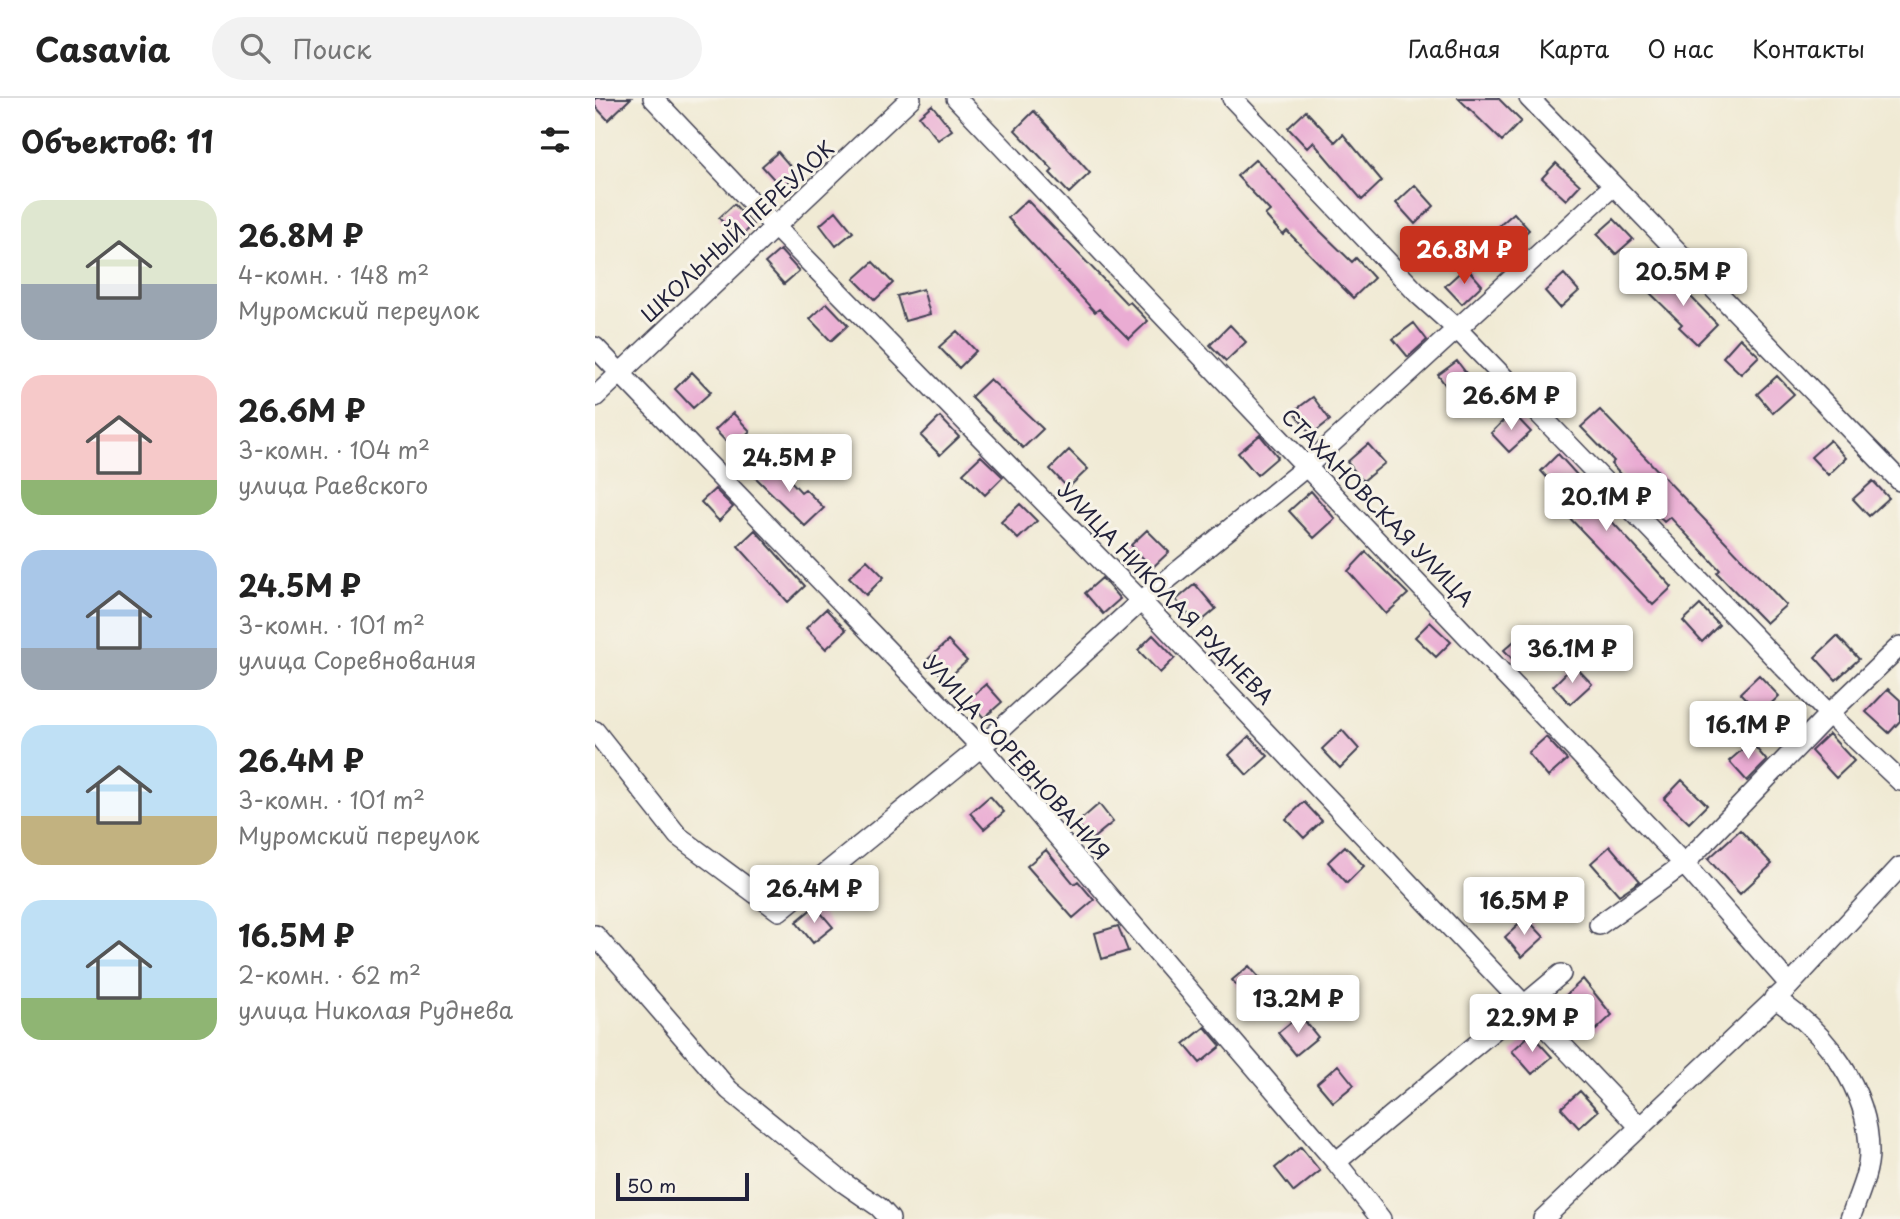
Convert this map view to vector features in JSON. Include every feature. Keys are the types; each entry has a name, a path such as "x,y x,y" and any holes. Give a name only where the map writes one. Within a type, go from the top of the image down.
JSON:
{"street":[{"name":"УЛИЦА НИКОЛАЯ РУДНЕВА","path":"653,98 776,228 1141,601 1639,1126"},
{"name":"ШКОЛЬНЫЙ ПЕРЕУЛОК","path":"595,397 911,98"},
{"name":"СТАХАНОВСКАЯ УЛИЦА","path":"956,98 1684,864 1790,985"},
{"path":"1232,98 1419,295 1458,330 1829,714 1900,782"},
{"path":"1529,98 1612,187 1900,481"},
{"path":"595,731 678,836 779,911 981,747 1141,601 1306,467 1612,187"},
{"name":"УЛИЦА СОРЕВНОВАНИЯ","path":"595,347 981,747 1336,1161 1381,1219"},
{"path":"1598,925 1684,864 1829,714 1900,646"},
{"path":"1543,1219 1790,985 1900,867"},
{"path":"595,935 729,1090 843,1183 879,1207 890,1219"},
{"path":"1336,1161 1527,1005 1560,974"},
{"path":"1774,998 1799,1015 1848,1070 1869,1153 1862,1185 1850,1219"}],"building":[{"path":"595,98 631,98 608,120 595,106"},
{"path":"1458,98 1498,98 1521,121 1502,141"},
{"path":"932,105 952,130 938,140 919,116"},
{"path":"1034,111 1090,173 1069,193 1050,173 1053,170 1015,130"},
{"path":"1306,111 1335,142 1343,134 1382,181 1362,200 1313,142 1307,148 1288,128"},
{"path":"778,152 797,174 781,187 762,166"},
{"path":"1256,159 1317,228 1352,262 1356,258 1374,278 1353,298 1287,231 1283,235 1265,215 1270,211 1237,176"},
{"path":"1556,163 1580,185 1566,200 1542,178"},
{"path":"1415,185 1434,206 1415,224 1396,203"},
{"path":"1027,200 1127,304 1130,302 1148,321 1129,339 1099,309 1095,312 1008,218"},
{"path":"734,204 753,225 738,239 719,218"},
{"path":"836,211 853,232 836,246 820,225"},
{"path":"1514,213 1529,230 1506,251 1491,233"},
{"path":"1614,219 1633,239 1616,254 1597,234"},
{"path":"780,250 799,271 784,284 765,263"},
{"path":"873,262 893,283 875,300 854,279"},
{"path":"1466,267 1482,285 1462,304 1445,286"},
{"path":"1667,272 1717,324 1697,344 1679,327 1682,324 1648,291"},
{"path":"1564,274 1579,291 1560,308 1545,291"},
{"path":"923,289 930,314 905,321 897,296"},
{"path":"827,303 848,325 831,341 810,319"},
{"path":"1414,323 1427,340 1408,357 1393,339"},
{"path":"1230,325 1246,342 1226,361 1210,345"},
{"path":"957,331 976,351 959,368 939,347"},
{"path":"1740,338 1759,356 1741,374 1723,357"},
{"path":"1457,361 1473,382 1454,397 1438,375"},
{"path":"692,372 711,392 693,408 675,389"},
{"path":"1777,376 1794,394 1773,413 1757,394"},
{"path":"990,379 1043,429 1023,448 971,397"},
{"path":"1313,397 1330,420 1311,435 1294,411"},
{"path":"1600,410 1786,605 1766,623 1717,573 1720,570 1670,517 1664,522 1646,503 1611,464 1614,461 1581,427"},
{"path":"1512,412 1531,432 1509,452 1491,433"},
{"path":"733,413 750,431 732,448 715,430"},
{"path":"940,417 959,437 940,455 921,436"},
{"path":"1260,435 1278,457 1257,475 1238,453"},
{"path":"1830,440 1846,458 1828,475 1811,457"},
{"path":"1368,444 1385,463 1363,481 1347,462"},
{"path":"1069,450 1088,469 1068,488 1050,469"},
{"path":"1558,454 1577,475 1573,479 1672,587 1653,605 1563,511 1571,504 1541,471"},
{"path":"981,456 1003,477 985,495 963,473"},
{"path":"771,460 801,492 805,489 824,508 805,526 754,476"},
{"path":"1873,481 1889,498 1869,516 1853,499"},
{"path":"715,489 733,507 719,521 701,502"},
{"path":"1311,491 1335,519 1314,538 1289,511"},
{"path":"1020,504 1037,521 1018,539 1001,522"},
{"path":"755,530 805,586 788,602 738,546"},
{"path":"1147,530 1169,552 1152,568 1131,545"},
{"path":"1366,552 1408,594 1386,614 1348,571"},
{"path":"867,560 884,577 866,595 849,577"},
{"path":"1102,578 1120,599 1103,614 1085,593"},
{"path":"1195,584 1216,609 1197,625 1176,600"},
{"path":"1700,605 1719,625 1702,642 1683,621"},
{"path":"826,609 846,630 826,649 806,628"},
{"path":"1430,622 1451,642 1436,657 1415,637"},
{"path":"1153,635 1175,658 1160,673 1138,650"},
{"path":"1521,635 1537,652 1521,668 1504,650"},
{"path":"1837,636 1859,659 1836,680 1815,657"},
{"path":"948,641 967,661 946,680 927,660"},
{"path":"1574,665 1592,684 1570,704 1553,686"},
{"path":"1759,675 1779,696 1760,714 1740,693"},
{"path":"986,684 1002,702 984,718 968,700"},
{"path":"1888,689 1900,700 1900,721 1889,733 1866,712"},
{"path":"1342,730 1359,749 1340,768 1322,749"},
{"path":"1829,734 1854,761 1836,778 1811,751"},
{"path":"1249,736 1268,756 1247,775 1229,755"},
{"path":"1546,737 1567,760 1548,777 1528,753"},
{"path":"1751,742 1767,761 1747,781 1729,761"},
{"path":"1682,780 1707,805 1689,823 1664,799"},
{"path":"990,796 1004,812 984,829 970,813"},
{"path":"1304,802 1322,821 1304,838 1286,819"},
{"path":"1099,804 1113,822 1091,840 1077,823"},
{"path":"1740,830 1772,864 1740,894 1708,859"},
{"path":"1345,846 1364,866 1347,883 1328,862"},
{"path":"1610,846 1640,881 1619,895 1591,863"},
{"path":"1046,850 1074,884 1078,881 1094,900 1073,918 1027,866"},
{"path":"815,906 833,927 813,943 796,922"},
{"path":"1526,918 1544,937 1522,957 1505,937"},
{"path":"1118,926 1128,951 1102,959 1095,933"},
{"path":"1249,966 1268,988 1251,1002 1232,980"},
{"path":"1583,979 1612,1015 1596,1030 1566,995"},
{"path":"1300,1015 1318,1037 1296,1055 1278,1033"},
{"path":"1205,1027 1221,1046 1200,1063 1184,1044"},
{"path":"1531,1034 1552,1057 1532,1074 1512,1051"},
{"path":"1338,1065 1354,1085 1333,1102 1317,1083"},
{"path":"1580,1091 1598,1111 1579,1128 1561,1108"},
{"path":"1301,1147 1320,1171 1294,1192 1275,1168"}]}
